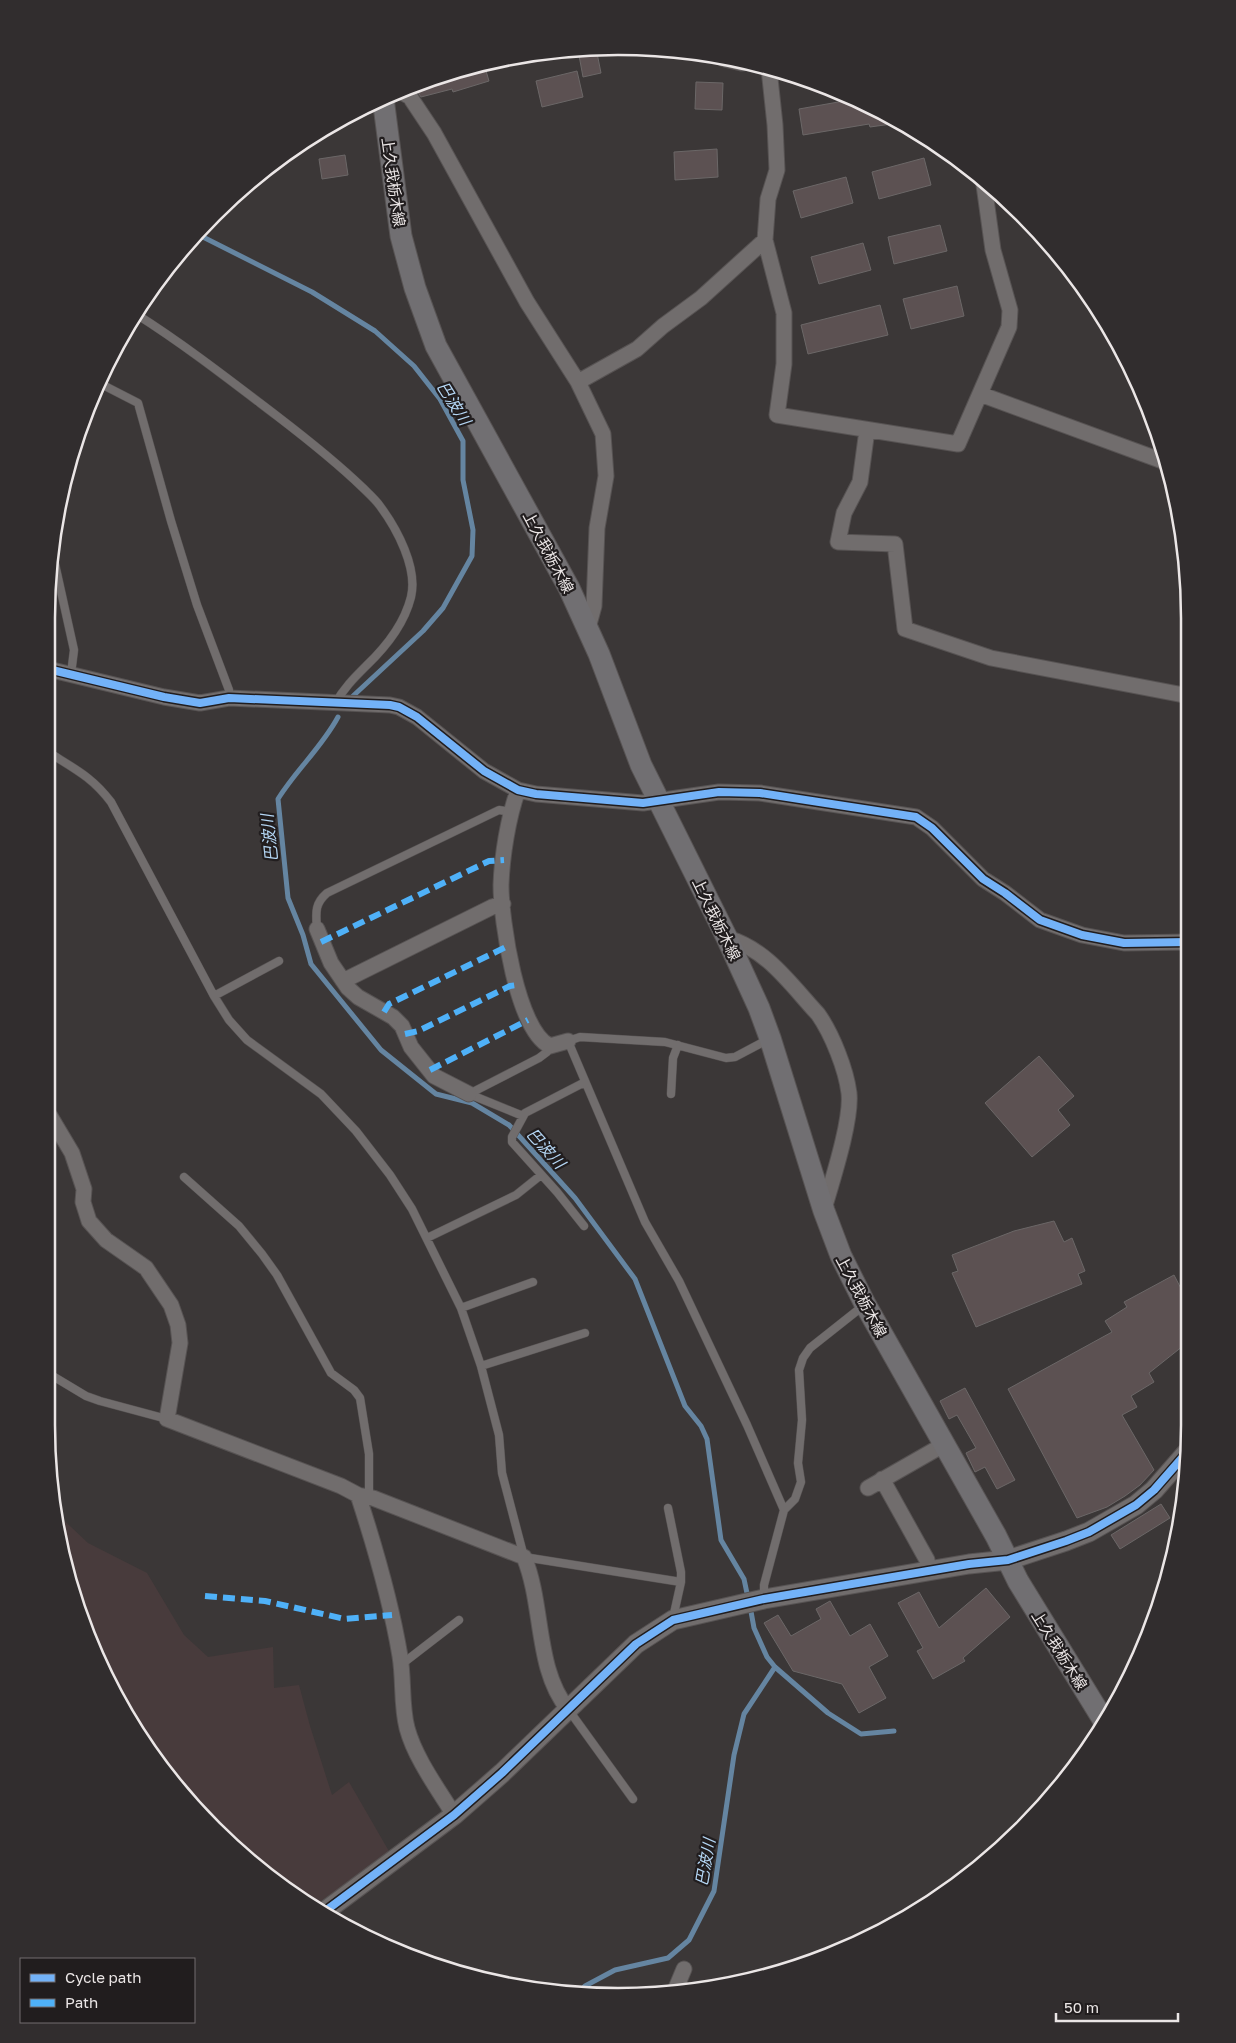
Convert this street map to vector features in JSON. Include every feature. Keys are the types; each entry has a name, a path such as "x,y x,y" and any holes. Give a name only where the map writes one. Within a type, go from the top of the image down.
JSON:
{"main road":[{"name":"上久我栃木線","path":"384,106 401,236 408,267 423,315 449,372 545,544 588,628 628,735 759,1008 824,1211 841,1256 865,1304 945,1444 1018,1581 1100,1715"}],"street":[{"path":"770,76 775,124 777,170 768,199 765,240 784,313 784,364 777,415 958,444 1010,327 1010,310 993,250 985,191"},
{"path":"408,96 434,133 527,302 578,382 603,434 606,476 597,528 594,606 588,628"},
{"path":"578,382 637,349 663,326 701,298 765,240"},
{"path":"980,394 1158,459"},
{"path":"867,430 860,482 844,513 838,542 895,544 905,629 991,658 1181,695"},
{"path":"55,670 164,697 200,703 229,698 390,705 399,707 434,729 484,770 518,790 536,794 643,803 719,792 760,793 916,817 932,828 983,879 1040,920 1082,935 1124,943 1181,942"},
{"path":"518,790 512,812 501,884 507,938 517,985 527,1018 534,1032 543,1042 550,1046 568,1041"},
{"path":"343,981 492,907 502,904"},
{"path":"317,929 331,963 343,981 358,997 393,1017 402,1026 411,1047 434,1076 469,1094"},
{"path":"727,938 742,942 767,958 818,1014 825,1024 840,1062 849,1094 848,1118 824,1211"},
{"path":"55,1124 72,1153 84,1189 84,1202 89,1221 106,1240 146,1268 171,1305 178,1325 180,1343 167,1419 524,1557 534,1588 545,1659 554,1686 568,1709"},
{"path":"868,1488 945,1444"},
{"path":"329,1908 454,1815 502,1774 636,1644 673,1620 761,1600 929,1571 1008,1560 1066,1541 1117,1517 1136,1505 1154,1490 1180,1459"},
{"path":"882,1479 927,1560 929,1571"},
{"path":"363,1495 397,1636 402,1664 407,1728 415,1748 454,1815"},
{"path":"678,1984 684,1969"}],"lane":[{"path":"142,318 179,341 320,448 379,505 392,525 406,555 412,577 412,595 406,614 393,636 377,656 341,692 335,704"},
{"path":"105,386 138,404 171,522 197,605 229,690 229,698"},
{"path":"57,573 74,650 71,674"},
{"path":"55,756 88,776 98,785 111,802 214,996 229,1020 247,1040 322,1094 356,1131 390,1175 412,1209 461,1308 481,1366 499,1435 502,1473 524,1557 681,1582"},
{"path":"317,929 315,909 320,899 327,893 499,810 512,812"},
{"path":"214,996 279,961"},
{"path":"770,1038 735,1057 726,1058 664,1042 580,1037 568,1041 644,1222 679,1280 784,1510"},
{"path":"671,1094 673,1058 678,1045"},
{"path":"469,1094 539,1058 547,1052 550,1046"},
{"path":"584,1226 512,1142 512,1137 521,1118 585,1082"},
{"path":"469,1094 521,1118"},
{"path":"427,1238 516,1196 541,1175"},
{"path":"184,1177 239,1226 262,1254 277,1275 332,1373 354,1390 360,1398 369,1454 363,1495"},
{"path":"461,1308 534,1282"},
{"path":"761,1600 784,1510 796,1499 801,1482 798,1463 802,1420 799,1370 802,1358 810,1348 865,1304"},
{"path":"481,1366 585,1334"},
{"path":"55,1377 86,1396 167,1419"},
{"path":"668,1508 681,1572 681,1582 673,1620"},
{"path":"402,1664 459,1620"},
{"path":"568,1709 633,1799"}],"shaded area":[{"path":"64,1520 88,1543 147,1573 184,1635 208,1657 273,1647 274,1688 299,1685 332,1795 349,1782 390,1853 319,1902 275,1872 220,1823 171,1768 130,1706 113,1674 85,1606 74,1571"}],"building":[{"path":"579,56 598,56 601,73 583,77"},
{"path":"486,71 489,81 453,92 452,89 421,97 418,92"},
{"path":"577,71 583,97 542,107 536,81"},
{"path":"696,82 723,83 722,110 695,109"},
{"path":"841,102 889,124 870,127 869,124 803,135 799,109"},
{"path":"717,149 718,177 675,180 674,152"},
{"path":"345,155 348,175 322,179 319,159"},
{"path":"924,158 931,185 879,199 872,172"},
{"path":"846,177 853,203 801,218 793,191"},
{"path":"940,225 947,251 894,264 888,237"},
{"path":"863,243 871,270 819,284 811,257"},
{"path":"957,286 964,316 911,329 903,299"},
{"path":"880,305 888,335 808,354 801,325"},
{"path":"1039,1056 1074,1096 1058,1110 1070,1125 1032,1157 985,1103"},
{"path":"1054,1221 1064,1242 1072,1238 1085,1271 1078,1274 1082,1284 976,1327 952,1273 958,1271 952,1255 1014,1231"},
{"path":"1174,1275 1181,1288 1181,1348 1149,1373 1154,1382 1131,1396 1137,1407 1122,1415 1154,1470 1140,1485 1125,1496 1107,1507 1077,1518 1008,1389 1112,1332 1105,1321 1127,1307 1124,1302"},
{"path":"965,1388 1015,1480 997,1489 985,1467 975,1472 966,1453 976,1448 957,1415 949,1419 940,1401"},
{"path":"1161,1504 1170,1518 1120,1549 1111,1535"},
{"path":"986,1588 1010,1617 963,1658 965,1661 933,1679 917,1651 923,1648 898,1603 919,1592 939,1628"},
{"path":"830,1601 850,1636 870,1624 888,1656 869,1667 886,1698 859,1713 842,1684 793,1671 764,1623 778,1615 791,1636 821,1619 816,1609"}],"waterway":[{"name":"巴波川","path":"204,237 312,292 375,331 414,366 440,399 463,441 463,480 473,530 472,556 443,608 423,631 353,696"},
{"name":"巴波川","path":"338,717 332,728 278,799 288,898 303,935 311,964 381,1050 436,1094 472,1103 509,1125 575,1198 635,1279 685,1406 701,1426 707,1439 721,1540 744,1579 748,1598"},
{"name":"巴波川","path":"750,1606 754,1628 767,1657 775,1667 828,1713 861,1734 894,1731"},
{"name":"巴波川","path":"584,1987 615,1970 668,1958 689,1940 714,1891 734,1755 744,1714 775,1667"}],"marked path":[{"path":"321,942 489,861 504,860"},
{"path":"384,1012 389,1004 508,946"},
{"path":"405,1034 418,1031 510,986 517,985"},
{"path":"430,1070 528,1020"},
{"path":"205,1596 265,1601 345,1619 392,1615"}],"cycle path":[{"path":"55,671 164,697 200,703 229,698 390,705 399,707 417,717 484,771 518,790 536,794 643,803 719,792 760,793 916,817 932,828 983,879 1040,920 1082,935 1124,943 1181,942"},
{"path":"329,1908 454,1815 502,1773 636,1644 673,1620 764,1599 969,1564 1008,1560 1089,1532 1136,1505 1154,1490 1180,1460"}]}
